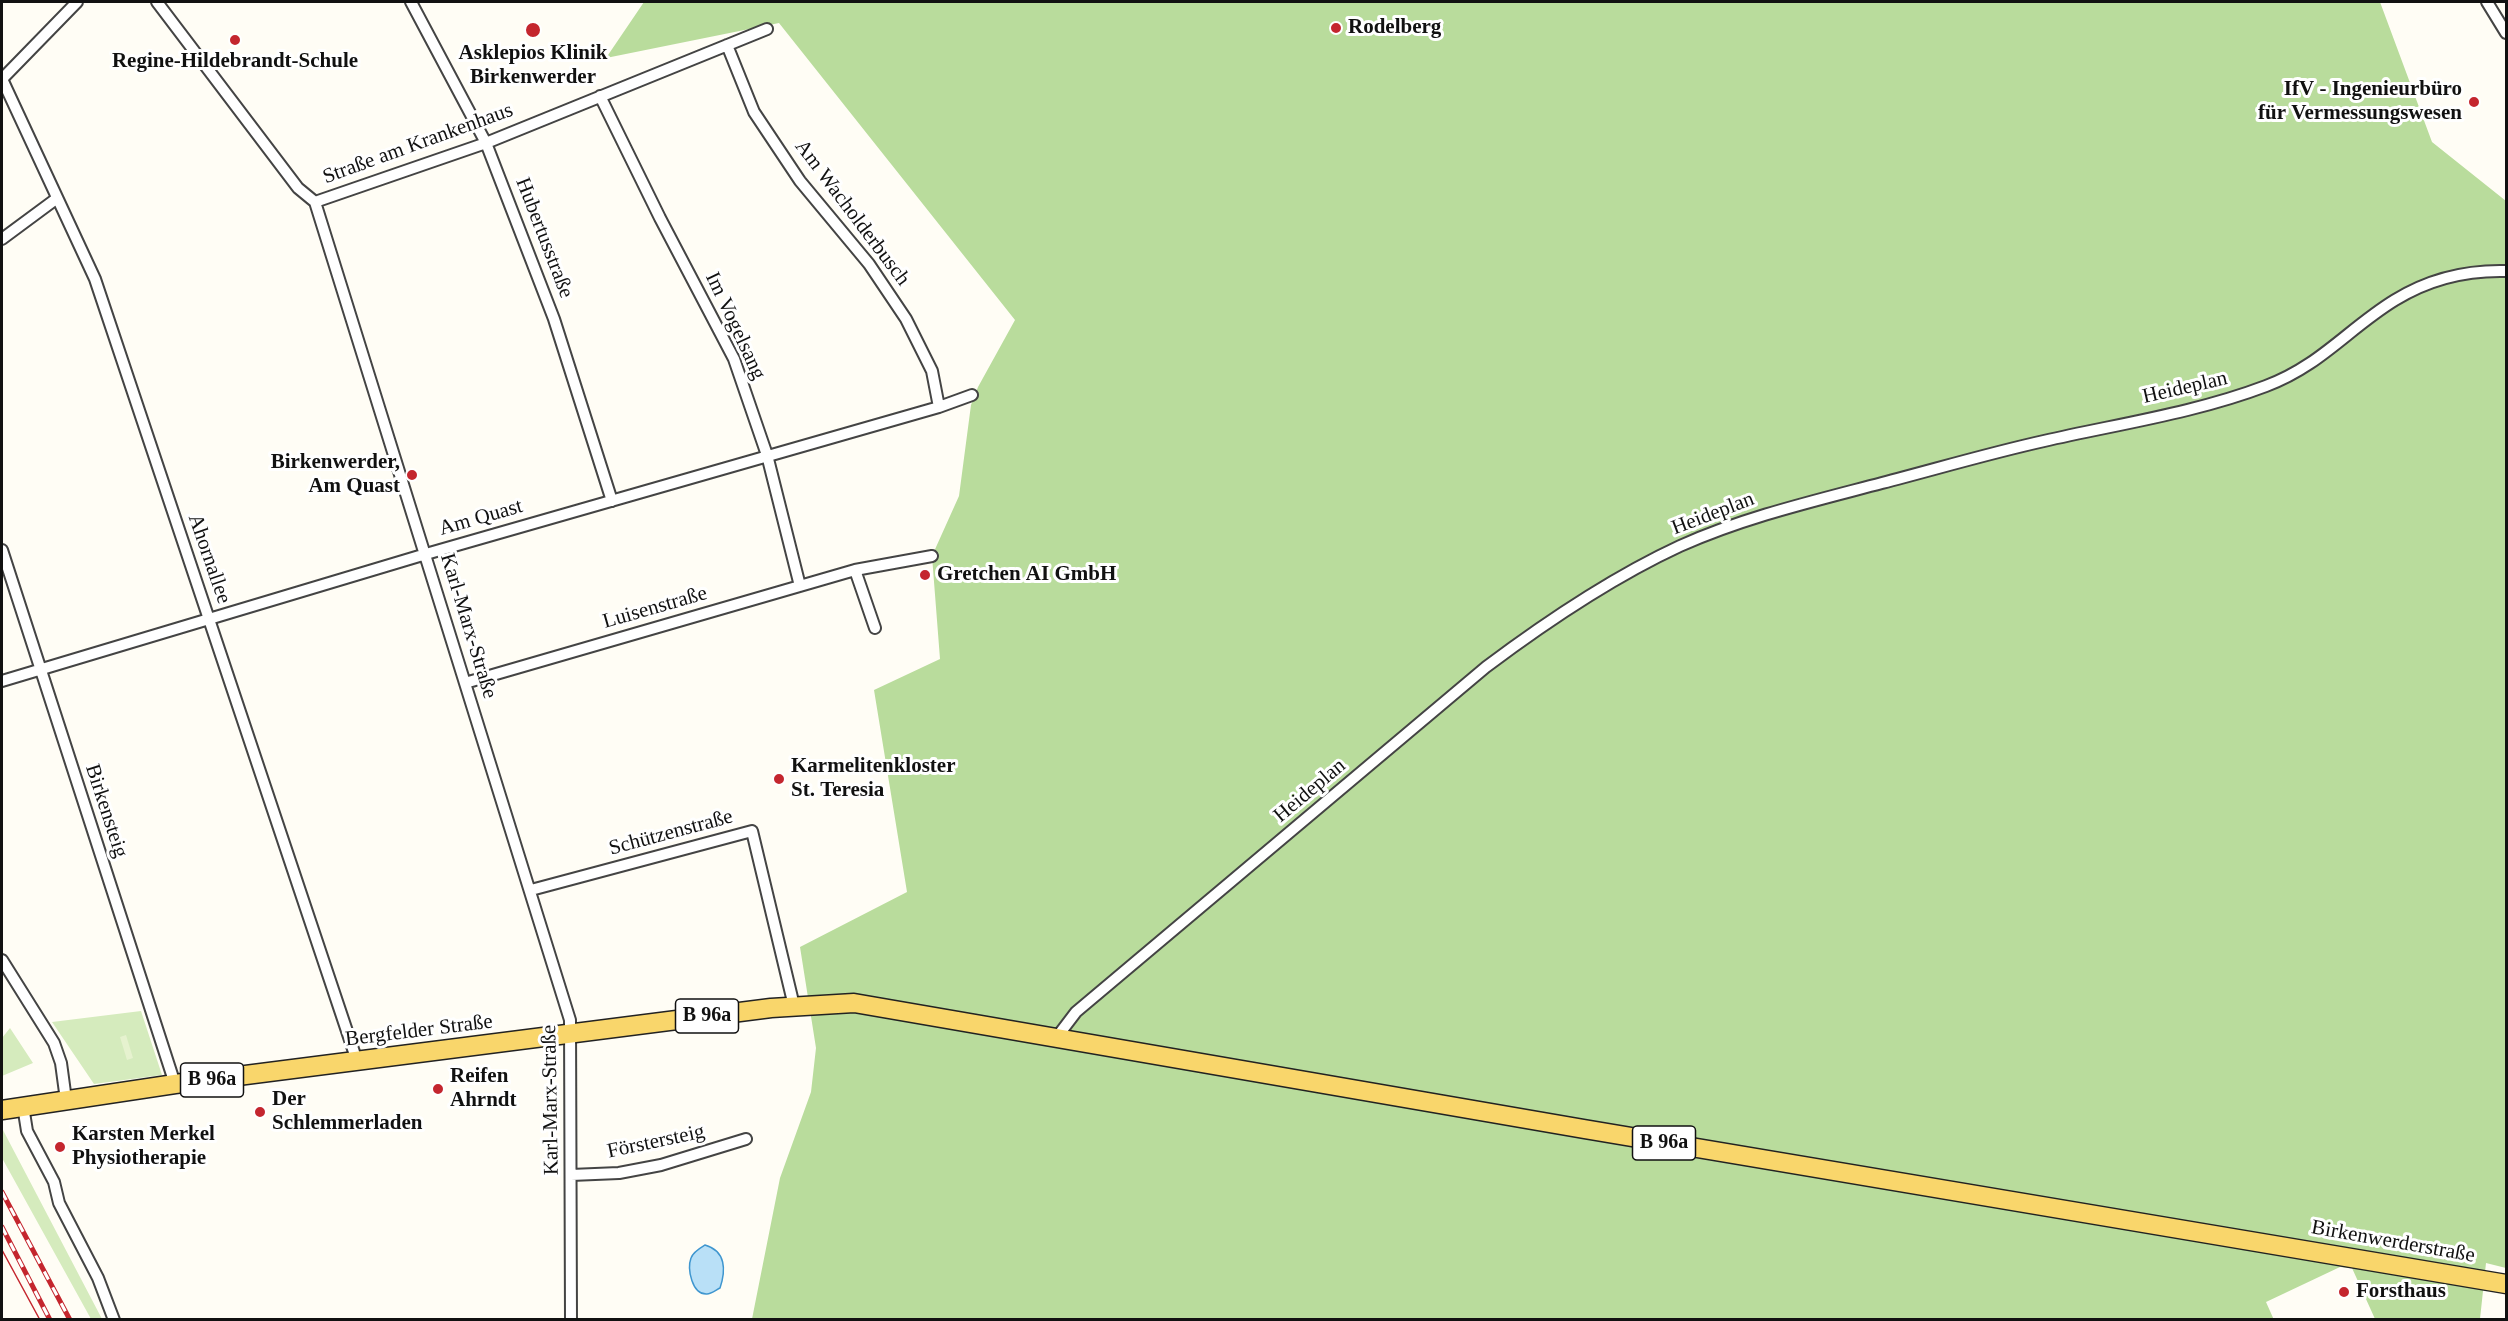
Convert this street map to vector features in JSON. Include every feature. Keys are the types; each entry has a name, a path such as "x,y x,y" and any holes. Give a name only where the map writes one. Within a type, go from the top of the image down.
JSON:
{"main road":[{"name":"Bergfelder Straße","path":"2,1110 175,1084 794,1005 843,1003 875,1005 1057,1037"},
{"name":"Birkenwerderstraße","path":"1057,1037 1578,1128 2506,1284"}],"street":[{"path":"2,79 76,2"},
{"name":"Karl-Marx-Straße","path":"157,2 298,188 315,202 426,554 569,1016 572,1034 571,1320"},
{"name":"Hubertusstraße","path":"411,2 486,143 554,319 612,501"},
{"path":"2487,2 2504,25"},
{"name":"Straße am Krankenhaus","path":"315,202 486,143 767,29"},
{"name":"Am Wacholderbusch","path":"727,45 754,112 800,181 869,264 906,319 932,370 939,407"},
{"name":"Ahornallee","path":"2,79 95,279 357,1061"},
{"name":"Im Vogelsang","path":"600,96 734,360 767,455 800,586"},
{"path":"2,239 56,199"},
{"name":"Heideplan","path":"1057,1037 1076,1012 1486,667 1553,620 1640,567 1722,529 1775,512 2040,441 2229,399 2301,370 2334,348 2378,311 2419,287 2464,273 2484,270 2506,271"},
{"name":"Am Quast","path":"2,681 426,554 939,407 972,395"},
{"name":"Birkensteig","path":"2,550 38,669 175,1084"},
{"name":"Luisenstraße","path":"465,683 855,570 932,556"},
{"path":"855,570 875,628"},
{"name":"Schützenstraße","path":"531,890 752,831 794,1005"},
{"path":"2,960 57,1050 66,1100"},
{"path":"23,1106 29,1135 54,1182 59,1203 98,1278 114,1320"},
{"name":"Förstersteig","path":"571,1175 619,1173 661,1165 746,1139"}],"green space":[{"path":"644,2 2380,2 2432,142 2506,201 2506,1268 2486,1263 2480,1319 2375,1319 2352,1268 2340,1267 2266,1302 2274,1320 752,1319 780,1178 811,1092 816,1048 800,947 907,892 874,690 940,659 932,556 959,496 971,405 978,387 1015,320 779,23 606,58"},
{"path":"141,1011 162,1075 94,1084 52,1022"},
{"path":"10,1028 33,1063 2,1076 2,1038"},
{"path":"126,1035 133,1058 127,1060 120,1037"},
{"path":"2,1128 102,1319 91,1319 2,1158"}],"water":[{"path":"705,1245 717,1252 723,1262 720,1288 707,1294 694,1286 690,1268 692,1256"}],"tram line":[{"path":"2,1250 40,1320"}],"railway":[{"path":"2,1192 70,1320"},
{"path":"2,1227 50,1320"}],"place":[{"name":"Rodelberg","path":"1336,28"},
{"name":"Asklepios Klinik Birkenwerder","path":"533,30"},
{"name":"Regine-Hildebrandt-Schule","path":"235,40"},
{"name":"IfV - Ingenieurbüro für Vermessungswesen","path":"2474,102"},
{"name":"Birkenwerder, Am Quast","path":"412,475"},
{"name":"Gretchen AI GmbH","path":"925,575"},
{"name":"Karmelitenkloster St. Teresia","path":"779,779"},
{"name":"Reifen Ahrndt","path":"438,1089"},
{"name":"Der Schlemmerladen","path":"260,1112"},
{"name":"Karsten Merkel Physiotherapie","path":"60,1147"},
{"name":"Forsthaus","path":"2344,1292"}]}
